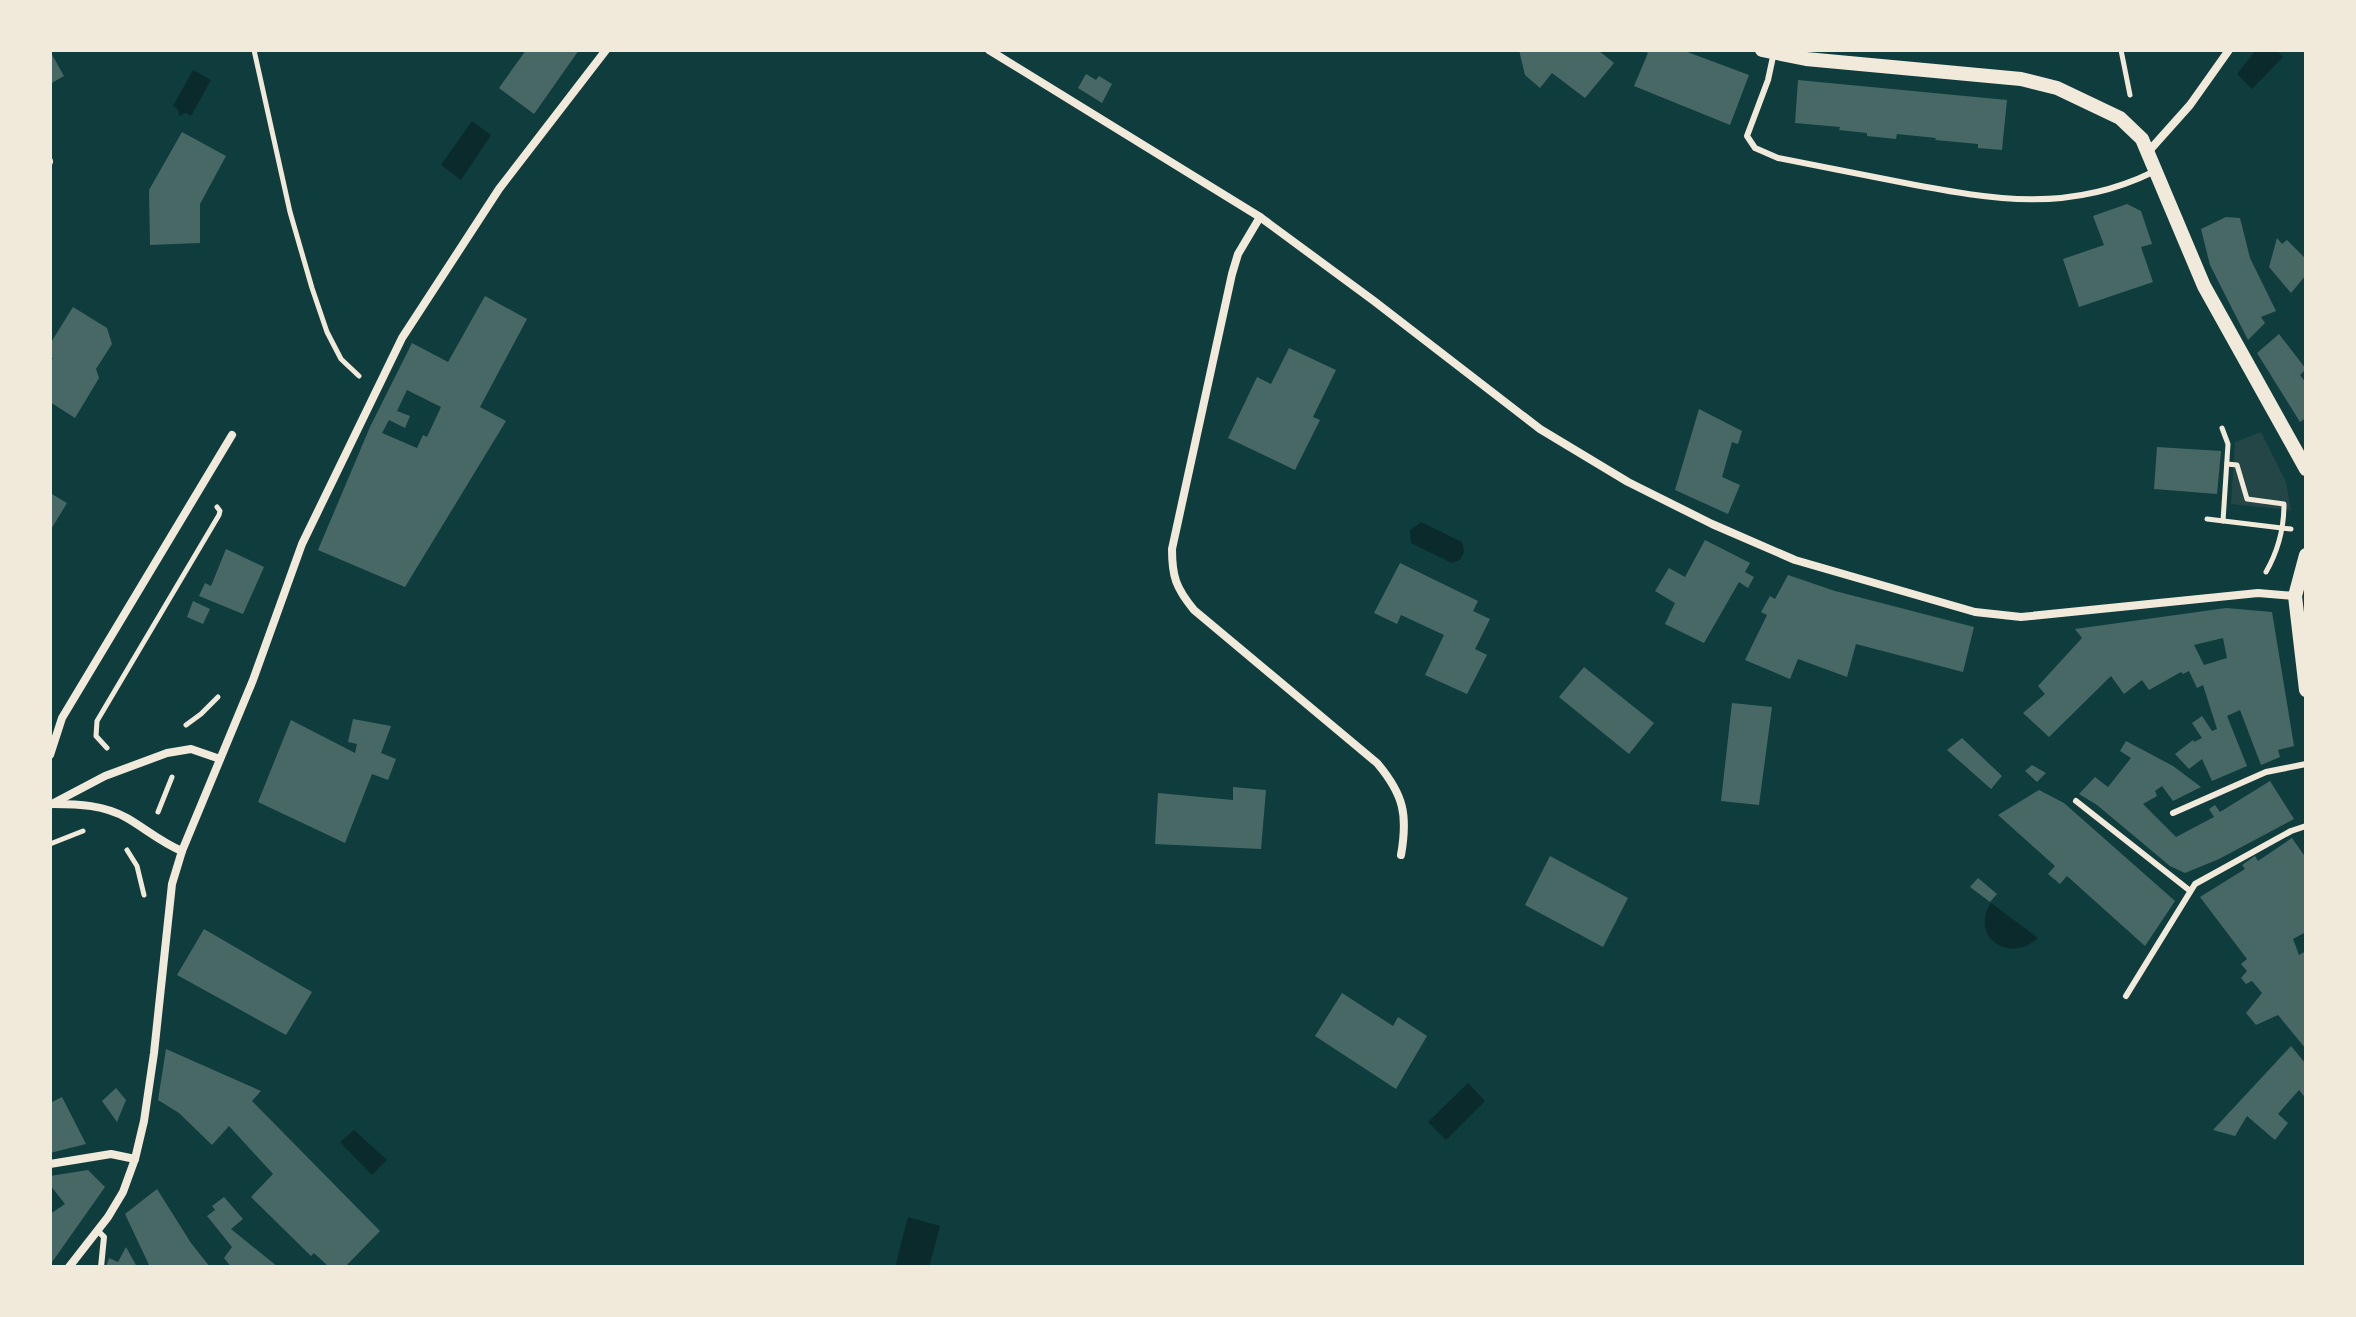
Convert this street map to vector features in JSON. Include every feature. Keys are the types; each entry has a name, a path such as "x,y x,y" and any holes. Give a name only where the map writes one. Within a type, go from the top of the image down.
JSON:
{"street":[{"path":"69,1267 98,1231 123,1192 135,1159 154,1053 172,884 182,851 253,680 302,544 402,338 499,189 606,50"},
{"path":"989,50 1260,217 1540,429 1628,482 1712,524 1795,560 1975,612 2021,617 2258,593 2295,596"},
{"path":"2148,152 2190,105 2229,50"},
{"path":"1768,51 1806,59 2021,79 2057,88 2120,118 2142,139 2204,286 2306,469"},
{"path":"1260,217 1238,254 1232,274 1172,549 1172,570 1178,590 1194,610 1377,763 1392,780 1402,802 1406,826 1401,855"},
{"path":"50,755 62,718 232,435"},
{"path":"2306,555 2295,596 2306,690"},
{"path":"51,802 105,776 183,749 220,759"},
{"path":"51,802 104,809 125,817 182,851"},
{"path":"50,1164 111,1154 135,1159"}],"lane":[{"path":"1768,51 1768,80 1747,136 1755,148 1778,158 1976,197 2022,200 2054,200 2098,193 2156,170"},
{"path":"2173,813 2266,772 2306,764"},
{"path":"2076,801 2189,890"},
{"path":"2126,996 2195,884 2291,831 2306,826"},
{"path":"98,1231 104,1237 101,1267"}],"path":[{"path":"254,50 290,212 327,332 341,359 361,378 379,386"},
{"path":"2120,118 2131,87 2121,50"},
{"path":"2222,428 2228,444 2223,521"},
{"path":"2227,464 2237,465 2247,499 2284,504 2277,548"},
{"path":"114,752 98,741 94,729 97,721 219,515 219,508 195,494"},
{"path":"2207,519 2291,529"},
{"path":"180,728 215,700 233,675 253,680"},
{"path":"137,866 183,749 190,723"},
{"path":"50,844 90,830"},
{"path":"124,846 137,866 146,909 167,917"}],"shaded area":[{"path":"2256,50 2276,50 2283,57 2252,89 2237,74"},
{"path":"193,70 211,80 191,116 186,113 179,116 178,109 173,106"},
{"path":"472,121 491,135 461,180 441,165"},
{"path":"2261,432 2286,482 2291,510 2231,504 2235,442"},
{"path":"1421,522 1462,542 1464,552 1460,560 1452,563 1411,543 1410,530"},
{"path":"1991,903 2038,938 2027,946 2015,949 1995,943 1985,926"},
{"path":"1468,1083 1485,1101 1446,1140 1428,1122"},
{"path":"354,1130 387,1160 372,1175 340,1142"},
{"path":"908,1217 940,1226 929,1267 895,1267"}],"building":[{"path":"526,50 579,50 534,114 499,88"},
{"path":"1519,50 1598,50 1614,63 1585,98 1552,73 1540,88 1525,75"},
{"path":"1643,50 1682,50 1749,75 1730,125 1634,86 1648,53"},
{"path":"50,51 64,76 50,84"},
{"path":"1086,74 1096,80 1099,76 1112,84 1102,103 1078,88"},
{"path":"1798,80 2007,100 2002,150 1936,138 1897,134 1896,139 1867,136 1867,133 1839,130 1840,127 1795,123"},
{"path":"182,132 226,156 200,204 200,243 150,245 149,190"},
{"path":"2127,204 2141,211 2152,244 2141,247 2153,282 2079,307 2063,259 2104,245 2093,216"},
{"path":"2226,217 2240,218 2250,258 2276,311 2261,317 2265,323 2248,340 2210,265 2201,229"},
{"path":"2277,238 2282,244 2287,240 2306,259 2306,275 2291,293 2269,267"},
{"path":"485,296 527,319 480,407 506,421 405,587 318,550 370,427 412,343 448,362","holes":["407,390 441,407 427,437 423,435 417,448 382,433 389,420 405,428 410,416 397,411"]},
{"path":"73,307 107,328 112,344 96,369 99,378 75,418 50,402 50,363 53,358 50,357 50,344"},
{"path":"2279,334 2306,369 2300,375 2306,383 2306,418 2300,422 2257,353"},
{"path":"1289,348 1336,370 1313,417 1320,420 1295,470 1228,438 1257,377 1271,384"},
{"path":"1699,409 1742,431 1738,444 1732,442 1722,477 1740,485 1728,514 1675,490"},
{"path":"2157,447 2221,451 2217,494 2154,489"},
{"path":"50,493 67,503 50,531"},
{"path":"1705,540 1750,563 1745,572 1754,577 1748,588 1739,582 1704,643 1665,624 1675,603 1655,591 1669,568 1685,577"},
{"path":"226,549 264,567 243,614 199,596 205,583 211,586"},
{"path":"1400,563 1478,601 1473,611 1490,619 1475,649 1487,655 1467,694 1425,675 1444,635 1401,615 1397,624 1374,613"},
{"path":"1788,575 1835,591 1974,627 1963,672 1856,644 1847,677 1798,659 1790,679 1745,660 1767,615 1761,612 1770,596 1775,599"},
{"path":"193,601 210,609 203,624 187,617"},
{"path":"2226,608 2272,612 2294,746 2278,750 2280,757 2261,765 2240,710 2227,716 2247,766 2212,781 2202,759 2189,769 2175,754 2193,740 2202,738 2192,723 2202,716 2212,731 2217,729 2203,685 2197,688 2189,671 2181,672 2149,690 2142,680 2124,694 2111,676 2049,737 2023,713 2045,694 2038,686 2082,638 2075,629","holes":["2223,638 2227,658 2204,665 2194,645"]},
{"path":"1584,667 1654,723 1629,754 1559,697"},
{"path":"1732,703 1772,707 1759,805 1721,801"},
{"path":"353,719 391,726 381,753 396,759 388,780 372,774 345,843 258,802 291,720 355,753 357,744 348,742"},
{"path":"1962,738 2002,776 1991,789 1947,750"},
{"path":"2126,741 2173,766 2201,787 2173,801 2162,786 2155,791 2157,796 2143,804 2176,837 2214,817 2209,809 2215,805 2220,812 2270,781 2294,819 2219,859 2185,873 2170,866 2097,805 2079,794 2095,777 2108,787 2131,758 2120,751"},
{"path":"2032,765 2046,773 2037,782 2025,771"},
{"path":"1233,787 1266,790 1261,849 1155,844 1158,793 1233,800"},
{"path":"2039,790 2064,803 2175,901 2145,946 2067,876 2060,884 2048,874 2055,866 1998,815"},
{"path":"2292,838 2306,858 2306,932 2293,939 2299,955 2306,951 2306,1049 2278,1015 2256,1025 2246,1013 2262,993 2252,981 2246,984 2241,978 2247,971 2241,964 2247,959 2200,897 2245,869 2242,865 2255,856 2258,861"},
{"path":"1550,856 1628,898 1603,947 1525,905"},
{"path":"1978,878 1997,894 1990,902 1970,887"},
{"path":"204,929 312,992 286,1035 177,975"},
{"path":"1342,993 1393,1026 1398,1017 1427,1036 1396,1089 1315,1036"},
{"path":"2291,1046 2306,1064 2306,1099 2299,1090 2278,1114 2288,1123 2275,1140 2247,1116 2235,1136 2213,1130"},
{"path":"166,1049 261,1091 252,1101 380,1231 345,1267 329,1267 314,1253 311,1256 251,1197 273,1174 229,1126 212,1145 179,1113 158,1100"},
{"path":"116,1088 126,1100 117,1122 102,1101"},
{"path":"62,1097 86,1144 50,1153 50,1103"},
{"path":"88,1170 105,1187 50,1265 50,1214 65,1204 50,1185 50,1176"},
{"path":"157,1189 210,1267 150,1267 125,1214"},
{"path":"224,1197 243,1219 231,1229 278,1267 231,1267 224,1258 232,1247 207,1216 215,1210 212,1206"},
{"path":"126,1247 137,1267 106,1267 109,1258 118,1262"}]}
